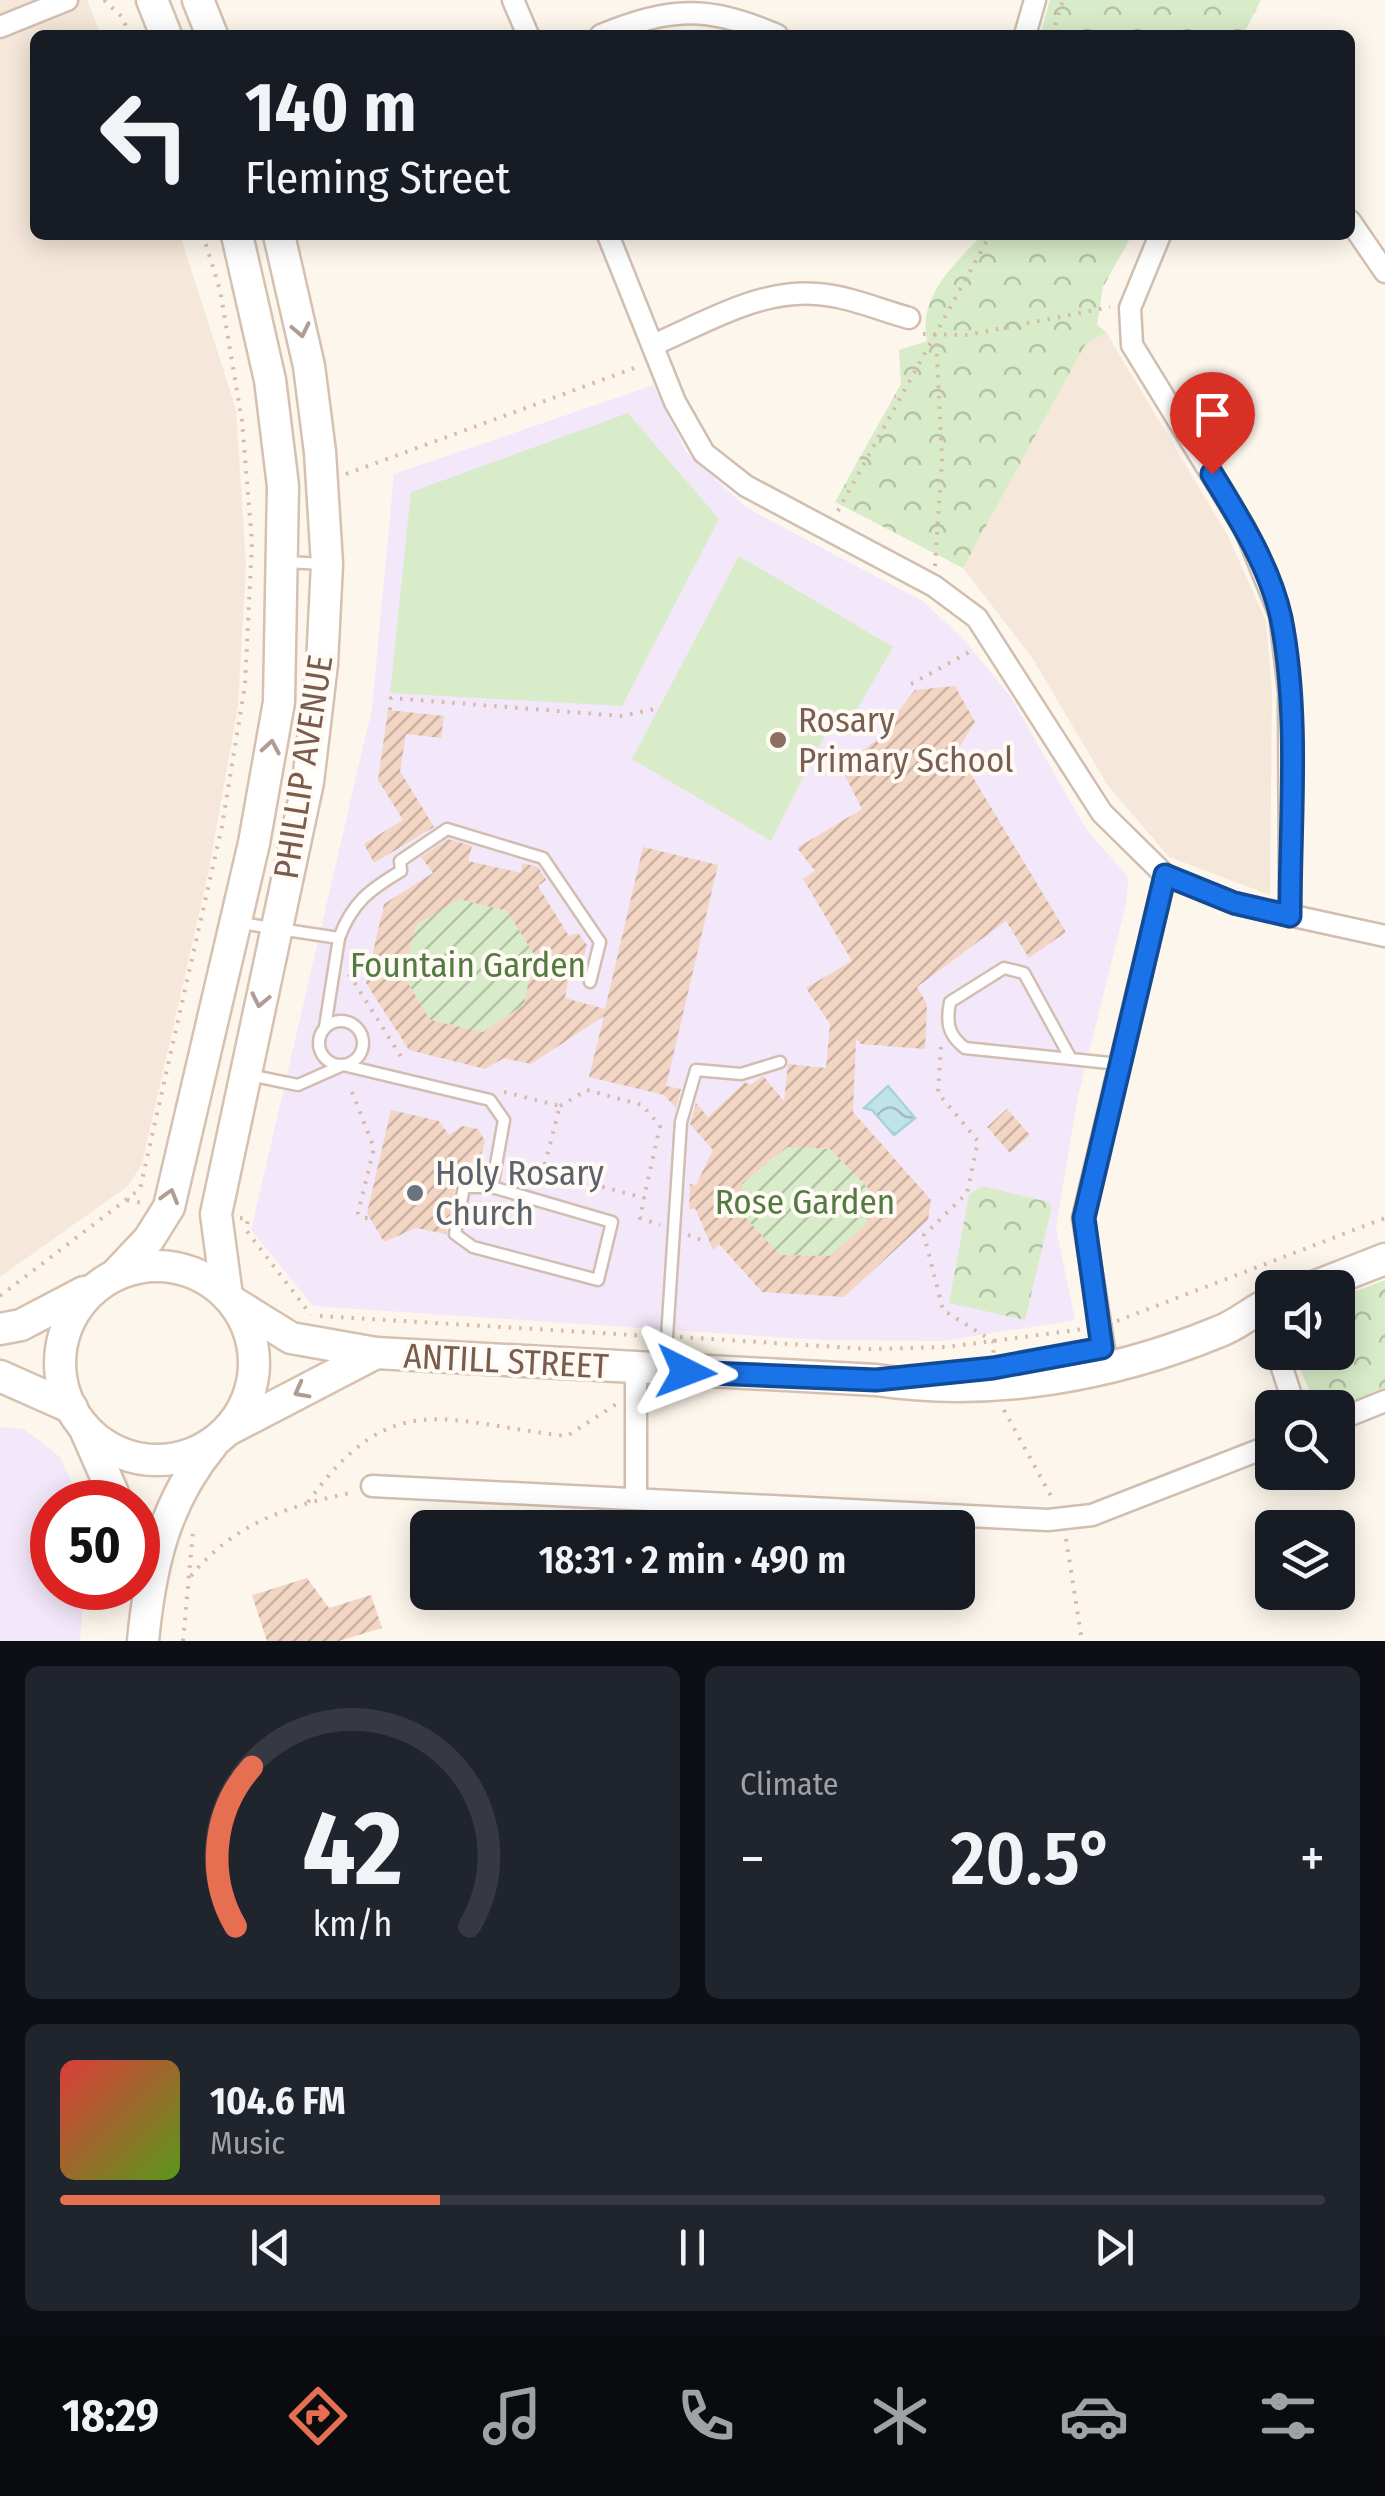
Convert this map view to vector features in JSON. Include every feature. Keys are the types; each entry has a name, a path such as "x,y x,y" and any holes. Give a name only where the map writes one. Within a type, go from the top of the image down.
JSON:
{"main road":[{"path":"152,0 164,30"},
{"path":"198,0 210,30"},
{"name":"PHILLIP AVENUE","path":"110,1278 148,1240 168,1207 254,844 279,702 285,562 283,486 270,380 237,240"},
{"name":"PHILLIP AVENUE","path":"230,1299 216,1214 312,752 327,564 309,366 280,240"},
{"path":"1355,1271 1385,1259"},
{"path":"0,1329 52,1311 110,1278 151,1266 169,1266 204,1278 230,1299 248,1328 254,1357 249,1396 178,1490 160,1530"},
{"path":"107,1480 60,1373 64,1333 84,1299 110,1278"},
{"name":"ANTILL STREET","path":"230,1299 290,1338 376,1353 876,1380 930,1388 995,1386 1103,1347"},
{"name":"ANTILL STREET","path":"876,1380 994,1354 1210,1336 1255,1311"},
{"name":"ANTILL STREET","path":"222,1435 376,1353"},
{"path":"0,1376 78,1417 116,1450 156,1460 195,1452 222,1435"},
{"path":"143,1610 143,1641"}],"street":[{"path":"0,27 67,0"},
{"path":"514,0 526,30"},
{"path":"1026,30 1036,0"},
{"path":"619,30 691,10 765,30"},
{"path":"1355,228 1385,272"},
{"path":"610,240 650,354 704,453 746,486 960,602 992,636 1102,813 1165,875 1234,903 1385,936"},
{"path":"1158,240 1130,308 1132,345 1245,530 1280,615 1289,692 1290,916"},
{"path":"650,354 755,301 787,294 821,294 909,318"},
{"path":"1103,1347 1084,1218 1165,875"},
{"name":"ANTILL STREET","path":"636,1369 636,1499"},
{"path":"1355,1413 1385,1401"},
{"path":"372,1486 1063,1518 1092,1515 1255,1452"}],"lane":[{"path":"285,562 327,564"},
{"path":"492,1187 504,1120 490,1100 343,1065 322,1053 319,1039 326,1026 339,938 350,910 364,893 401,870 400,861 447,829 543,858 600,942 590,982"},
{"path":"234,922 339,938"},
{"path":"1071,1059 1024,973 1004,968 950,1002 947,1018 952,1038 965,1048 1119,1064"},
{"path":"244,1073 298,1085 358,1056 361,1035 346,1021 326,1026"},
{"path":"668,1337 681,1122 696,1070 741,1074 780,1062"},
{"path":"464,1187 492,1187 612,1222 598,1280 473,1247 455,1234 464,1187"}],"path":[{"path":"104,0 122,17 128,30"},
{"path":"1054,30 1063,0"},
{"path":"0,1296 140,1189 222,826 245,685 252,542 242,420 220,290 205,240"},
{"path":"828,528 987,240"},
{"path":"936,336 968,335 1110,307 1130,308"},
{"path":"934,586 942,459 936,336"},
{"path":"322,482 389,462 650,354"},
{"path":"911,684 981,646"},
{"path":"390,710 391,698 622,716 659,708"},
{"path":"947,1018 938,1093 978,1142 966,1193 924,1236 943,1310 994,1354"},
{"path":"504,1092 560,1106 587,1090 642,1105 660,1126 644,1198"},
{"path":"352,1092 374,1148 358,1212 362,1218 370,1218"},
{"path":"543,1171 560,1106"},
{"path":"248,1219 246,1230 311,1315 994,1354 1103,1347 1385,1218"},
{"path":"1000,1401 1063,1518 1082,1641"},
{"path":"308,1502 352,1448 411,1420 442,1415 567,1436 609,1406 635,1402"},
{"path":"183,1641 190,1576 209,1554 236,1532 308,1502 372,1486"}],"shaded area":[{"path":"0,0 87,0 99,30 30,30 30,240 182,240 236,409 246,566 238,706 209,870 142,1164 128,1186 0,1277"},
{"path":"1106,332 1228,536 1266,621 1272,691 1270,895 1169,857 1108,786 1033,659 963,568 1085,345"},
{"path":"654,385 686,452 747,508 924,602 967,643 1010,696 1086,829 1128,877 1127,900 1077,1101 1056,1227 1075,1320 943,1341 820,1340 313,1306 251,1230 372,708 394,474"},
{"path":"0,1427 24,1429 60,1457 71,1480 30,1480 30,1610 82,1610 80,1641 0,1641"}],"green space":[{"path":"1050,0 1261,0 1246,30 1041,30"},
{"path":"977,240 1129,240 1103,287 1097,325 1106,332 1085,345 963,568 835,502 901,384 899,350 927,341 928,310 949,270"},
{"path":"628,413 719,519 622,706 390,693 411,492"},
{"path":"739,556 893,647 852,718 838,709 771,841 632,759"},
{"name":"Fountain Garden","path":"459,899 507,911 534,954 524,1005 483,1032 430,1020 403,975 416,925"},
{"name":"Rose Garden","path":"788,1147 830,1149 869,1189 867,1223 830,1256 780,1255 741,1213 742,1183"},
{"path":"982,1186 1048,1202 1052,1207 1025,1320 949,1303 969,1195"},
{"path":"1385,1280 1385,1390 1355,1401 1355,1390 1309,1390 1300,1370 1355,1370 1355,1291"}],"water":[{"path":"888,1086 915,1118 894,1135 872,1110 864,1108"}],"building":[{"path":"955,686 975,722 957,751 1066,932 1029,958 1006,921 917,987 927,1004 925,1049 861,1044 856,1039 853,1112 931,1200 928,1220 844,1297 762,1292 719,1244 713,1250 695,1208 689,1210 690,1184 696,1185 713,1150 690,1124 696,1103 708,1117 745,1082 750,1085 763,1076 784,1101 788,1064 826,1068 830,1024 806,988 852,961 803,879 815,871 797,848 862,809 841,768 875,741 915,690","holes":["788,1147 830,1149 869,1189 867,1223 830,1256 780,1255 741,1213 742,1183"]},
{"path":"388,710 444,716 441,738 406,734 400,771 434,827 374,863 364,844 403,820 378,780"},
{"path":"448,839 472,846 468,861 521,873 522,863 538,867 546,880 538,886 569,936 578,933 587,945 583,960 572,958 565,998 605,1009 643,847 718,865 666,1086 681,1089 676,1108 664,1095 589,1077 604,1016 531,1064 504,1058 485,1069 409,1050 366,983 384,904 433,873 421,857","holes":["459,899 507,911 534,954 524,1005 483,1032 430,1020 403,975 416,925"]},
{"path":"1007,1109 1030,1135 1010,1153 987,1127"},
{"name":"Holy Rosary Church","path":"391,1110 439,1121 449,1135 462,1126 478,1129 485,1141 482,1153 467,1165 456,1185 446,1234 416,1228 384,1242 367,1213"},
{"path":"307,1578 329,1608 371,1595 382,1628 339,1641 267,1641 252,1595"}],"place":[{"name":"Rosary Primary School","path":"778,740"},
{"name":"Holy Rosary Church","path":"415,1193"}],"route":[{"path":"686,1372 876,1380 993,1368 1102,1348 1084,1218 1165,875 1234,903 1290,916 1289,692 1280,615 1245,530 1212,474"}]}
